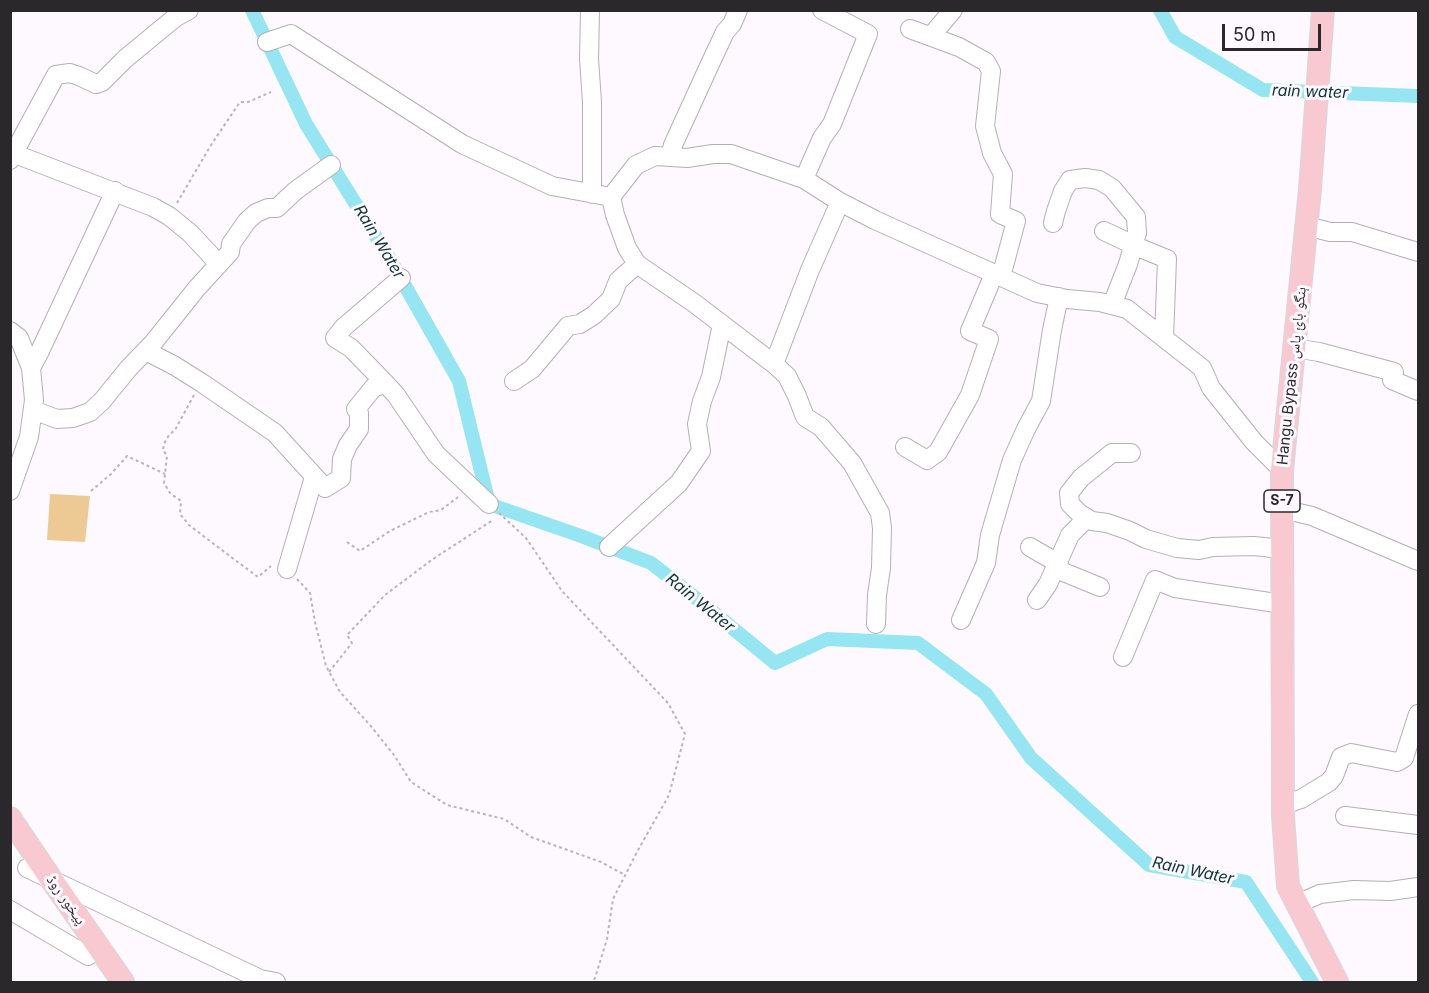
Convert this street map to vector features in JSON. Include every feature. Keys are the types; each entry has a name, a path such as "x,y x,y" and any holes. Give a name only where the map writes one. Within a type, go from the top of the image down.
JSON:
{"main road":[{"name":"Hangu Bypass ہنگو بائ پاس","path":"1323,10 1311,189 1282,470 1283,806 1288,886 1336,982"},
{"name":"پیخور روڈ","path":"10,818 123,982"},
{"name":"پیخور روڈ","path":"10,844 106,982"}],"street":[{"path":"189,10 161,29 102,82 96,84 70,73 56,75 13,157 114,191 153,207 169,216 190,233 219,264"},
{"path":"590,10 592,194"},
{"path":"670,157 673,145 710,64 738,10"},
{"path":"804,178 822,138 832,124 868,34 822,10"},
{"path":"931,36 953,10"},
{"path":"905,447 927,460 938,452 970,395 989,339 970,331 998,275 1016,221 1000,214 1003,174 992,153 986,126 991,71 986,62 959,47 910,28"},
{"path":"267,42 291,34 462,144 552,186 611,197"},
{"path":"611,197 636,165 655,156 687,158 731,154 804,178 840,202 884,224 1037,293 1100,302 1127,309 1202,368 1211,388 1254,442 1282,470"},
{"path":"33,410 57,419 74,418 90,412 146,351 197,288 230,252 231,244 247,221 256,213 268,208 277,208 295,191 331,165"},
{"path":"1053,223 1070,180 1084,178 1099,180 1112,188 1136,217 1137,233 1134,245 1112,305"},
{"path":"31,368 114,191"},
{"path":"611,197 627,248 637,264 722,324 787,376 805,417 821,427 852,463 880,513 881,568 876,624"},
{"path":"774,364 810,270 840,202"},
{"path":"1307,226 1330,232 1352,232 1419,252"},
{"path":"1104,231 1167,259 1164,338"},
{"path":"514,381 532,369 568,326 580,324 611,299 618,281 637,264"},
{"path":"401,278 344,327 335,338 351,348 396,395 436,454 464,480 491,512"},
{"path":"961,620 986,563 990,535 1012,460 1041,401 1059,297"},
{"path":"609,547 679,483 701,451 697,424 711,377 722,324"},
{"path":"10,331 19,338 31,368 34,400 29,437 10,491"},
{"path":"1294,348 1319,352 1394,372 1392,380 1419,391"},
{"path":"146,351 202,383 275,433 325,488 341,478 342,459 359,429 359,413 356,409 374,387 386,384"},
{"path":"1131,453 1113,453 1081,478 1069,493 1070,504 1092,521 1107,523 1146,539 1177,548 1199,550 1213,546 1254,546 1282,549"},
{"path":"287,568 314,477"},
{"path":"1282,509 1312,516 1419,561"},
{"path":"1036,600 1048,584 1070,535 1088,518"},
{"path":"1030,547 1057,565 1100,587"},
{"path":"1123,657 1155,580 1175,588 1282,604"},
{"path":"1283,806 1301,799 1329,782 1334,776 1341,757 1351,753 1397,762 1411,759 1419,714"},
{"path":"1345,816 1419,825"},
{"path":"27,868 260,979 276,982"},
{"path":"1298,904 1320,894 1354,890 1390,891 1419,887"},
{"path":"10,910 88,956"}],"path":[{"path":"169,216 211,145 240,102 248,102 271,92"},
{"path":"202,383 175,430 169,435 163,450 167,456 164,483 170,494 181,501 180,514 189,525 258,577 280,560 310,593 326,666 340,692 388,747 411,782 447,805 504,819 531,837 601,862 625,875"},
{"path":"91,491 127,456 165,474"},
{"path":"347,542 360,551 390,531 429,512 441,510 458,497 464,480"},
{"path":"330,672 352,643 347,635 385,595 491,512 526,538 562,591 668,703 685,734 669,795 613,899 607,939 595,978 591,982"}],"building":[{"path":"50,494 90,496 85,542 47,540"}],"waterway":[{"name":"Rain Water","path":"252,10 306,124 391,261 459,381 489,504 651,563 775,663 827,639 918,643 986,694 1031,758 1149,865 1246,882 1312,982"},
{"name":"rain water","path":"1160,10 1175,37 1263,90 1418,96"}]}
